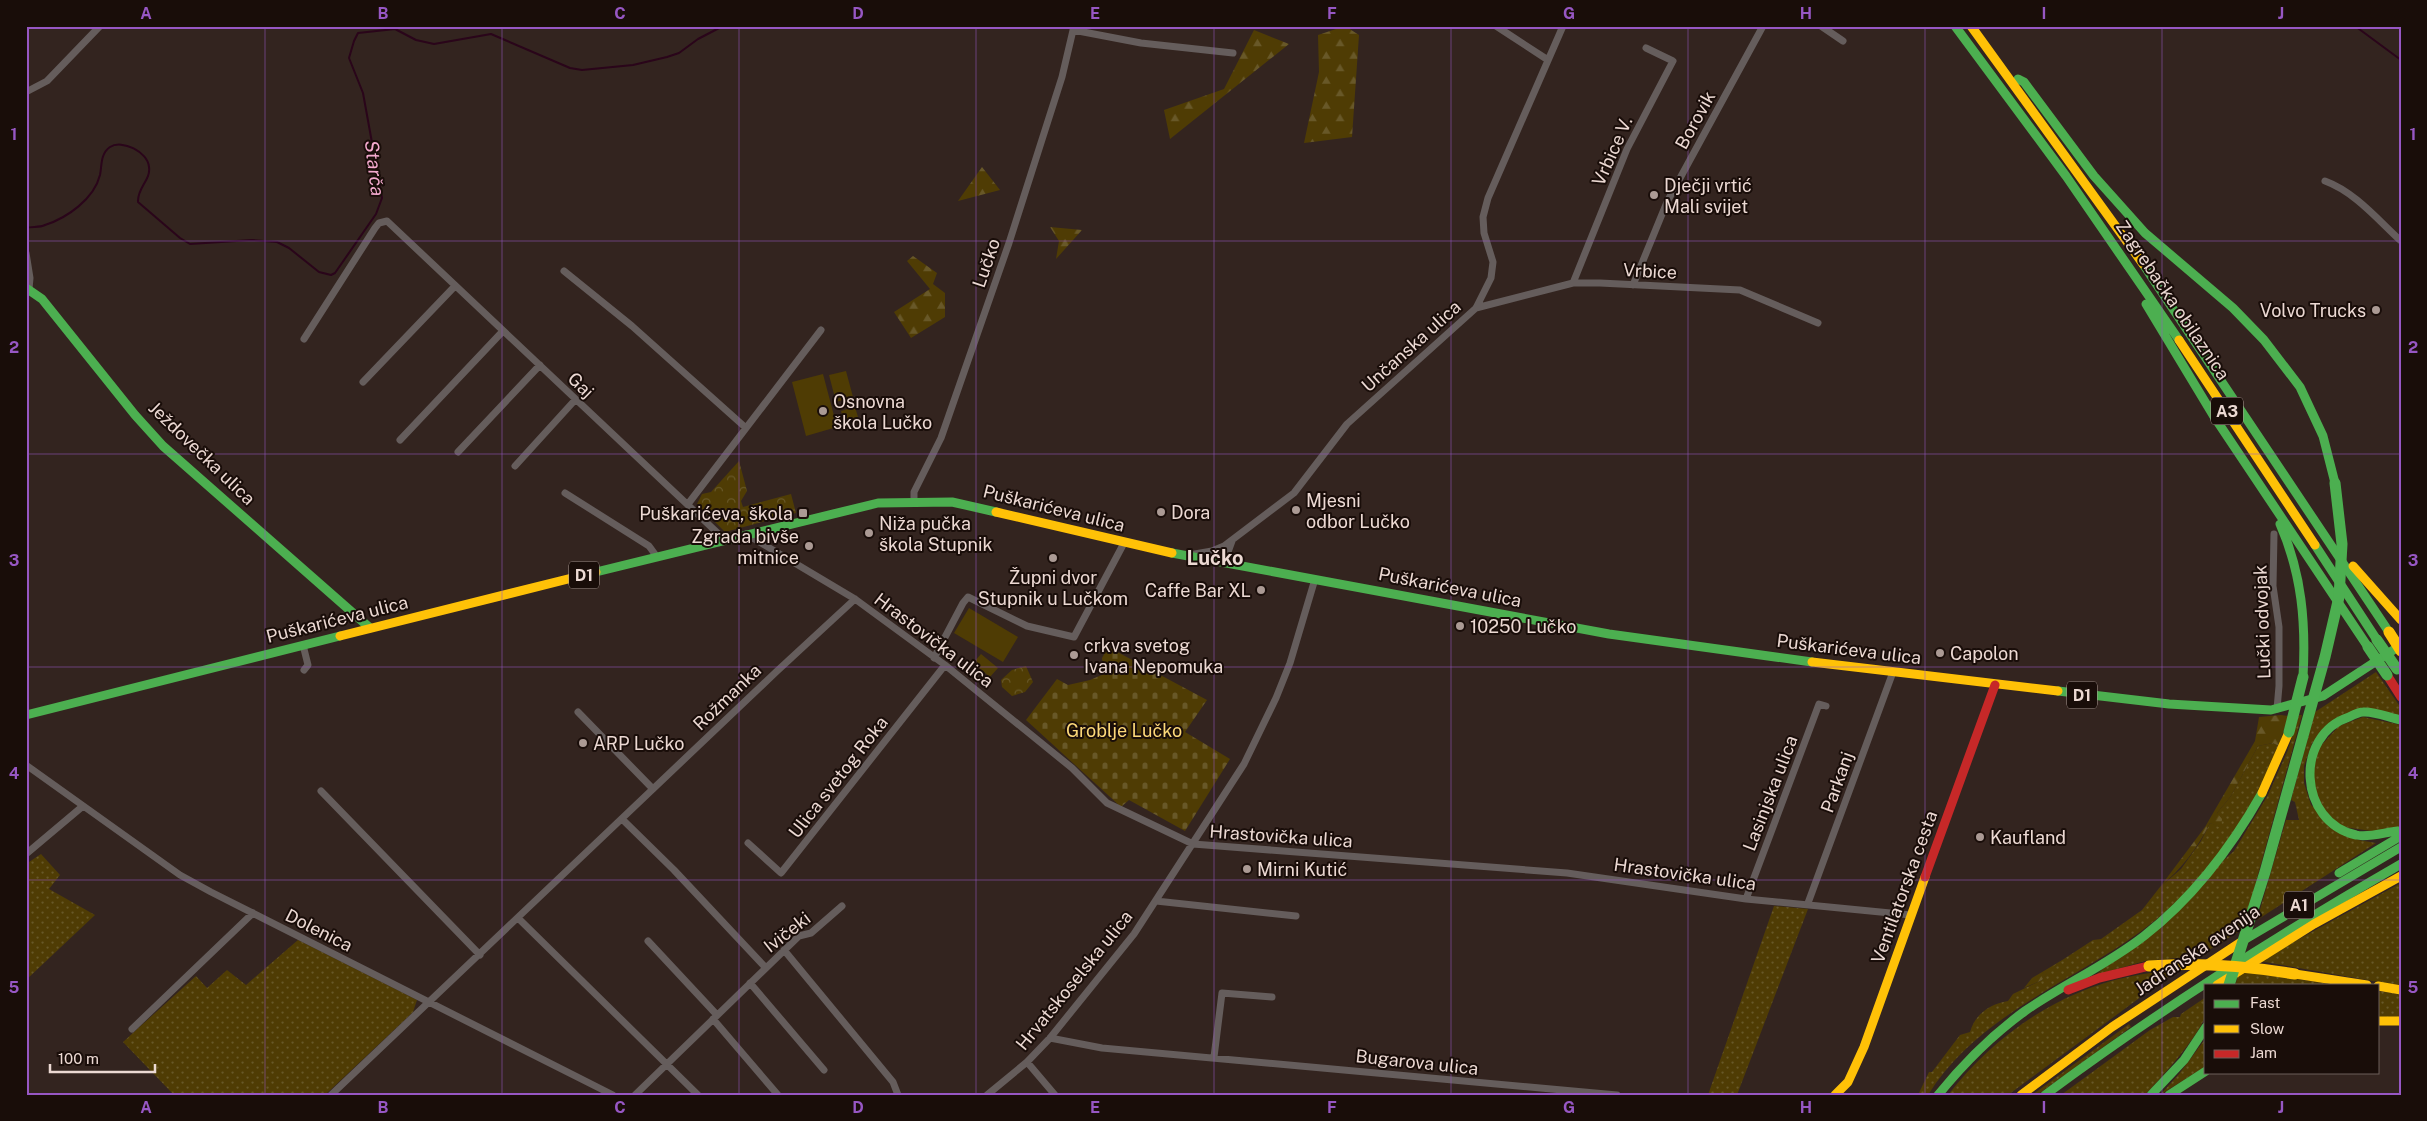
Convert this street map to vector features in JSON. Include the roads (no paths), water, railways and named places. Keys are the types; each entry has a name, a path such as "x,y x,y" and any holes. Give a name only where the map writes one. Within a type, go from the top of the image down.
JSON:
{"main road":[{"name":"Zagrebačka obilaznica","path":"1954,26 2072,186 2231,417 2372,643 2395,673 2401,696"},
{"name":"Zagrebačka obilaznica","path":"1971,26 2007,73 2161,288 2401,651"},
{"path":"2007,73 2024,82 2094,176 2145,232 2234,308 2264,340 2300,387 2324,436 2336,483 2342,544 2339,597 2325,657 2265,872 2240,958 2229,984"},
{"path":"2072,186 2085,218 2142,297 2184,369 2259,484 2372,643"},
{"name":"Ježdovečka ulica","path":"27,288 42,299 135,415 163,446 370,628"},
{"path":"1938,1095 1967,1060 2011,1021 2047,996 2124,950 2181,904 2212,870 2241,832 2268,783 2289,732 2303,677 2305,631 2300,581 2286,536 2259,484"},
{"name":"Puškarićeva ulica","path":"26,715 746,534 878,503 914,500 962,504 1184,556 1232,563 1609,634 1731,652 1995,685 2222,709 2277,709"},
{"path":"2304,505 2317,512 2357,571 2401,620"},
{"name":"D1","path":"2277,709 2323,696 2401,645"},
{"name":"Ventilatorska cesta","path":"1835,1095 1853,1073 1995,685"},
{"path":"2401,720 2376,713 2364,713 2344,718 2320,737 2310,758 2308,776 2311,795 2323,816 2335,827 2364,837 2382,836 2401,830"},
{"path":"2133,1014 2153,993 2210,954 2353,863 2401,836"},
{"name":"Jadranska avenija","path":"2021,1095 2133,1014 2283,914 2401,847"},
{"name":"Jadranska avenija","path":"2045,1095 2266,942 2401,864"},
{"path":"2219,984 2314,924 2401,876"},
{"path":"2011,1021 2039,1004 2084,984 2149,966 2196,962 2219,963 2360,984"},
{"path":"2380,986 2401,990"},
{"path":"2145,1024 2177,1010 2204,993"},
{"path":"2380,1021 2401,1021"},
{"path":"2151,1095 2184,1060 2204,1030"},
{"path":"2169,1095 2204,1072"}],"street":[{"path":"26,92 47,81 100,26"},
{"path":"1496,26 1548,60"},
{"name":"Unčanska ulica","path":"1184,556 1212,551 1234,538 1248,525 1294,493 1347,424 1476,308 1491,278 1493,262 1484,233 1484,217 1488,198 1563,26"},
{"name":"Borovik","path":"1633,285 1667,202 1763,26"},
{"path":"1821,26 1843,41"},
{"name":"Lučko","path":"914,500 914,492 941,438 1009,243 1062,77 1074,28 1141,43 1234,53"},
{"name":"Vrbice V.","path":"1573,283 1627,149 1673,61 1646,48"},
{"path":"2325,181 2337,186 2357,200 2401,241"},
{"name":"Gaj","path":"304,339 375,228 384,221 391,224 725,540"},
{"path":"26,253 30,278 27,288"},
{"path":"564,271 632,326 746,428"},
{"name":"Vrbice","path":"1476,308 1573,283 1633,285 1740,290 1818,323"},
{"path":"363,382 455,286"},
{"path":"688,504 821,330"},
{"path":"400,440 503,331"},
{"path":"458,452 540,365"},
{"path":"515,466 575,400"},
{"path":"565,493 649,546 657,557"},
{"name":"Hrastovička ulica","path":"746,534 855,599 945,665 1072,768 1107,803 1192,844 1567,873 1746,899 1808,903 1911,915"},
{"name":"Lučki odvojak","path":"2274,534 2276,550 2273,564 2273,586 2280,627 2280,686 2277,709"},
{"path":"1232,563 1228,552 1234,538"},
{"path":"934,658 965,598 968,597 1027,626 1074,637 1124,543"},
{"name":"Hrvatskoselska ulica","path":"988,1095 1050,1038 1128,941 1244,764 1276,698 1290,663 1315,579"},
{"name":"Rožmanka","path":"332,1095 652,789 855,599"},
{"path":"303,646 308,665 304,670"},
{"name":"Ulica svetog Roka","path":"748,843 781,873 945,665"},
{"name":"Parkanj","path":"1808,903 1893,672"},
{"name":"Lasinjska ulica","path":"1746,899 1819,704 1826,706"},
{"path":"578,712 652,789"},
{"name":"Dolenica","path":"26,765 180,875 613,1095"},
{"path":"321,791 480,955"},
{"path":"26,854 83,806"},
{"path":"622,819 674,870 766,968"},
{"path":"1156,901 1296,916"},
{"name":"Ivičeki","path":"634,1095 799,936 811,933 842,906"},
{"path":"132,1029 253,913"},
{"path":"518,918 698,1095"},
{"path":"648,941 715,1017 778,1095"},
{"path":"784,950 893,1082 898,1095"},
{"path":"750,983 824,1070"},
{"path":"1214,1057 1222,993 1272,996"},
{"name":"Bugarova ulica","path":"1050,1038 1102,1048 1617,1095"},
{"path":"1026,1062 1055,1095"}],"waterway":[{"name":"Starča","path":"26,228 40,226 62,218 86,200 97,184 104,153 110,147 121,145 134,148 148,162 149,172 138,197 138,202 180,238 190,244 252,240 277,242 289,248 319,272 331,275 335,273 376,214 382,198 363,93 349,58 358,33 395,29 416,40 434,44 491,34 570,68 582,70 633,65 667,57 679,53 698,39 723,26"},
{"name":"Starča","path":"2355,26 2401,60"}],"place":[{"name":"Dječji vrtić Mali svijet","path":"1654,195"},
{"name":"Volvo Trucks","path":"2376,310"},
{"name":"Osnovna škola Lučko","path":"823,411"},
{"name":"Mjesni odbor Lučko","path":"1296,510"},
{"name":"Dora","path":"1161,512"},
{"name":"Puškarićeva, škola","path":"803,513"},
{"name":"Niža pučka škola Stupnik","path":"869,533"},
{"name":"Zgrada bivše mitnice","path":"809,546"},
{"name":"Župni dvor Stupnik u Lučkom","path":"1053,558"},
{"name":"Caffe Bar XL","path":"1261,590"},
{"name":"10250 Lučko","path":"1460,626"},
{"name":"Capolon","path":"1940,653"},
{"name":"crkva svetog Ivana Nepomuka","path":"1074,655"},
{"name":"ARP Lučko","path":"583,743"},
{"name":"Kaufland","path":"1980,837"},
{"name":"Mirni Kutić","path":"1247,869"}],"district":[{"name":"Lučko","path":"1215,558"}],"park label":[{"name":"Groblje Lučko","path":"1124,730"}]}
